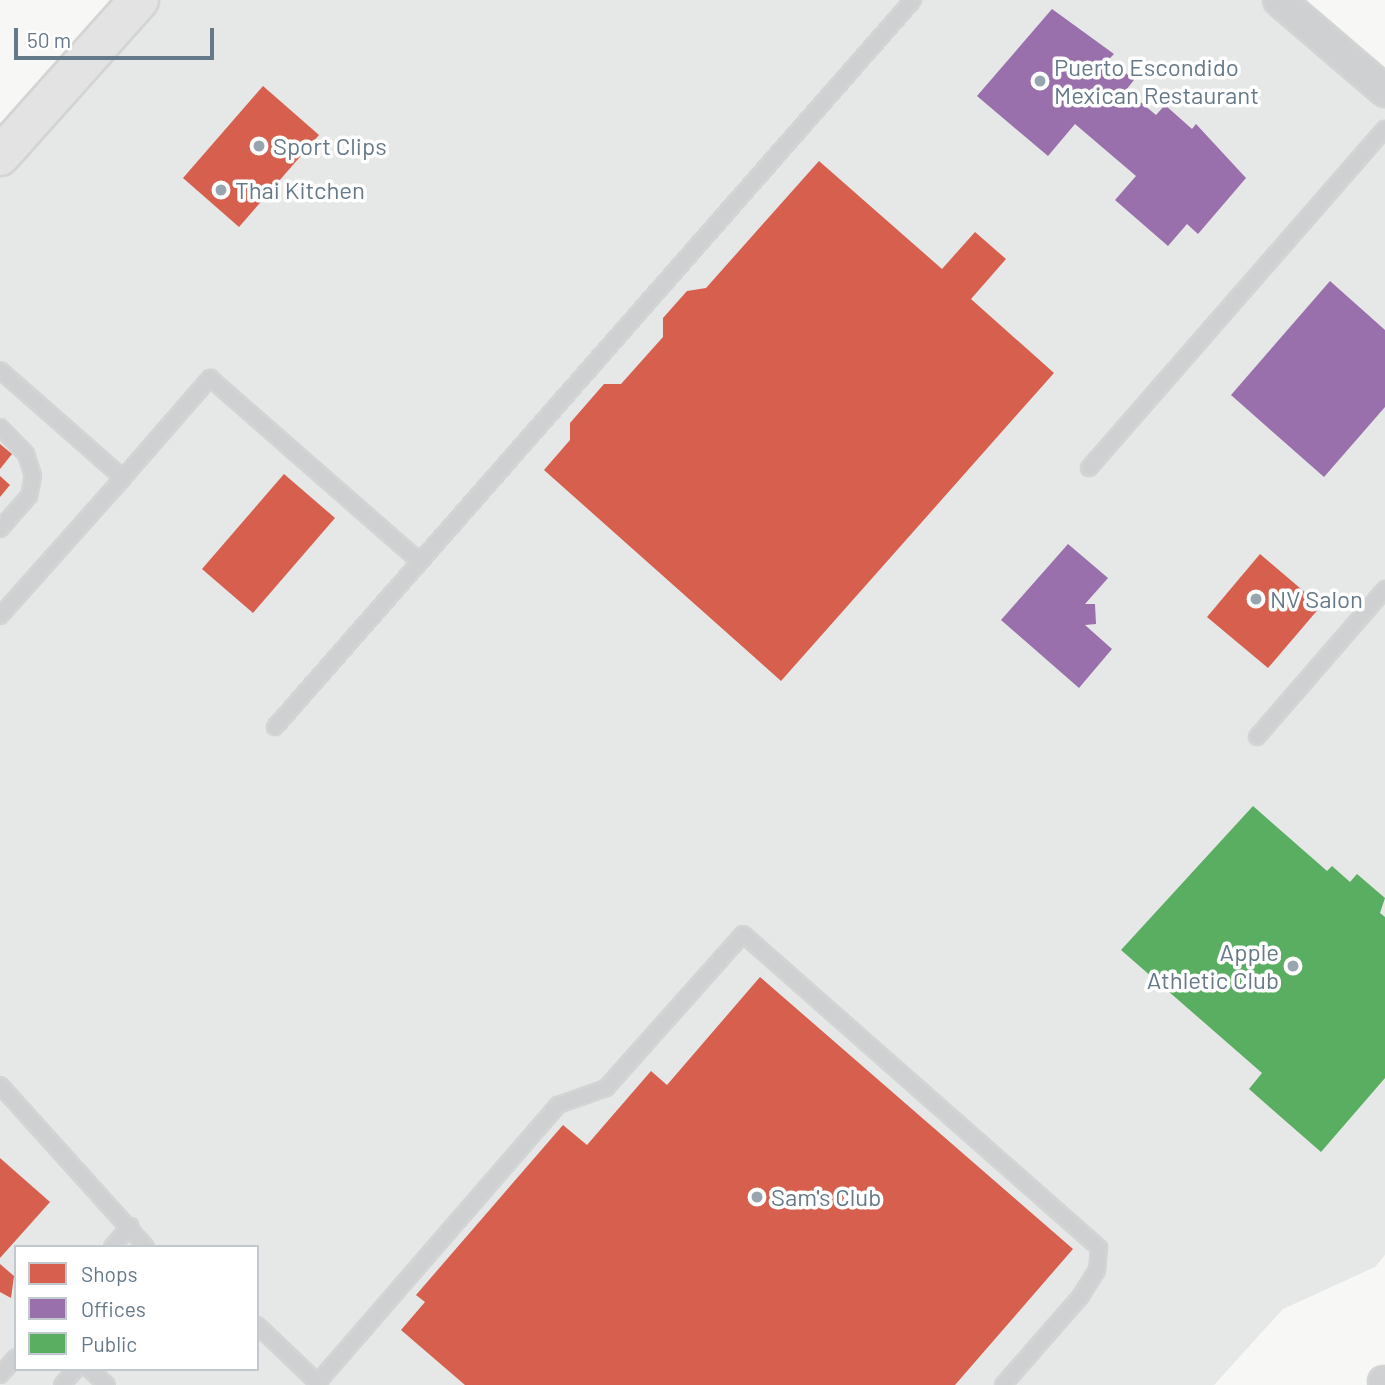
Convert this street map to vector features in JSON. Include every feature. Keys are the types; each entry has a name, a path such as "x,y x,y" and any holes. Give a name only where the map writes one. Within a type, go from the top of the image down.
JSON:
{"main road":[{"path":"0,156 139,0"}],"street":[{"path":"1279,0 1385,91"}],"lane":[{"path":"275,727 913,0"},
{"path":"1089,468 1385,129"},
{"path":"0,370 122,478"},
{"path":"0,616 211,378 420,562"},
{"path":"0,427 26,454 33,476 29,496 0,529"},
{"path":"1257,737 1385,590"},
{"path":"259,1327 319,1383 558,1105 606,1088 743,934 1099,1248 1097,1270 1081,1296 1003,1385"},
{"path":"0,1085 144,1245"},
{"path":"114,1245 130,1226"},
{"path":"0,1375 14,1359"},
{"path":"62,1385 74,1371"},
{"path":"91,1371 107,1385"}],"shaded area":[{"path":"139,0 1279,0 1385,91 1385,1255 1375,1267 1283,1309 1214,1385 0,1385 0,156"}],"building: Shops":[{"path":"263,86 319,135 239,227 183,178"},
{"path":"819,161 942,269 975,232 1006,259 971,299 1054,373 781,681 544,470 570,440 570,423 604,384 621,384 663,337 663,318 687,291 706,288"},
{"path":"0,444 12,454 0,469"},
{"path":"284,474 335,518 253,613 202,569"},
{"path":"0,476 10,485 0,497"},
{"path":"1260,554 1321,606 1268,668 1207,617"},
{"name":"Sam's Club","path":"760,977 1073,1249 955,1385 465,1385 401,1330 425,1302 416,1295 563,1125 587,1145 651,1071 667,1085"},
{"path":"0,1158 50,1202 0,1258"},
{"path":"0,1264 14,1276 11,1298 0,1292"}],"building: Offices":[{"path":"1052,9 1114,54 1109,59 1134,80 1126,90 1156,115 1165,105 1192,129 1196,124 1246,178 1198,234 1187,224 1168,246 1115,200 1136,176 1075,124 1048,156 977,96"},
{"path":"1330,281 1385,330 1385,407 1324,477 1231,395"},
{"path":"1068,544 1108,578 1085,604 1095,604 1096,624 1085,625 1112,649 1079,688 1001,620"}],"building: Public":[{"path":"1253,806 1327,871 1332,866 1350,882 1357,874 1385,898 1380,913 1385,917 1385,1078 1321,1152 1249,1089 1262,1073 1121,950"}],"place":[{"name":"Puerto Escondido Mexican Restaurant","path":"1040,81"},
{"name":"Sport Clips","path":"259,146"},
{"name":"Thai Kitchen","path":"221,190"},
{"name":"NV Salon","path":"1256,599"},
{"name":"Apple Athletic Club","path":"1293,966"},
{"name":"Sam's Club","path":"757,1197"}]}
